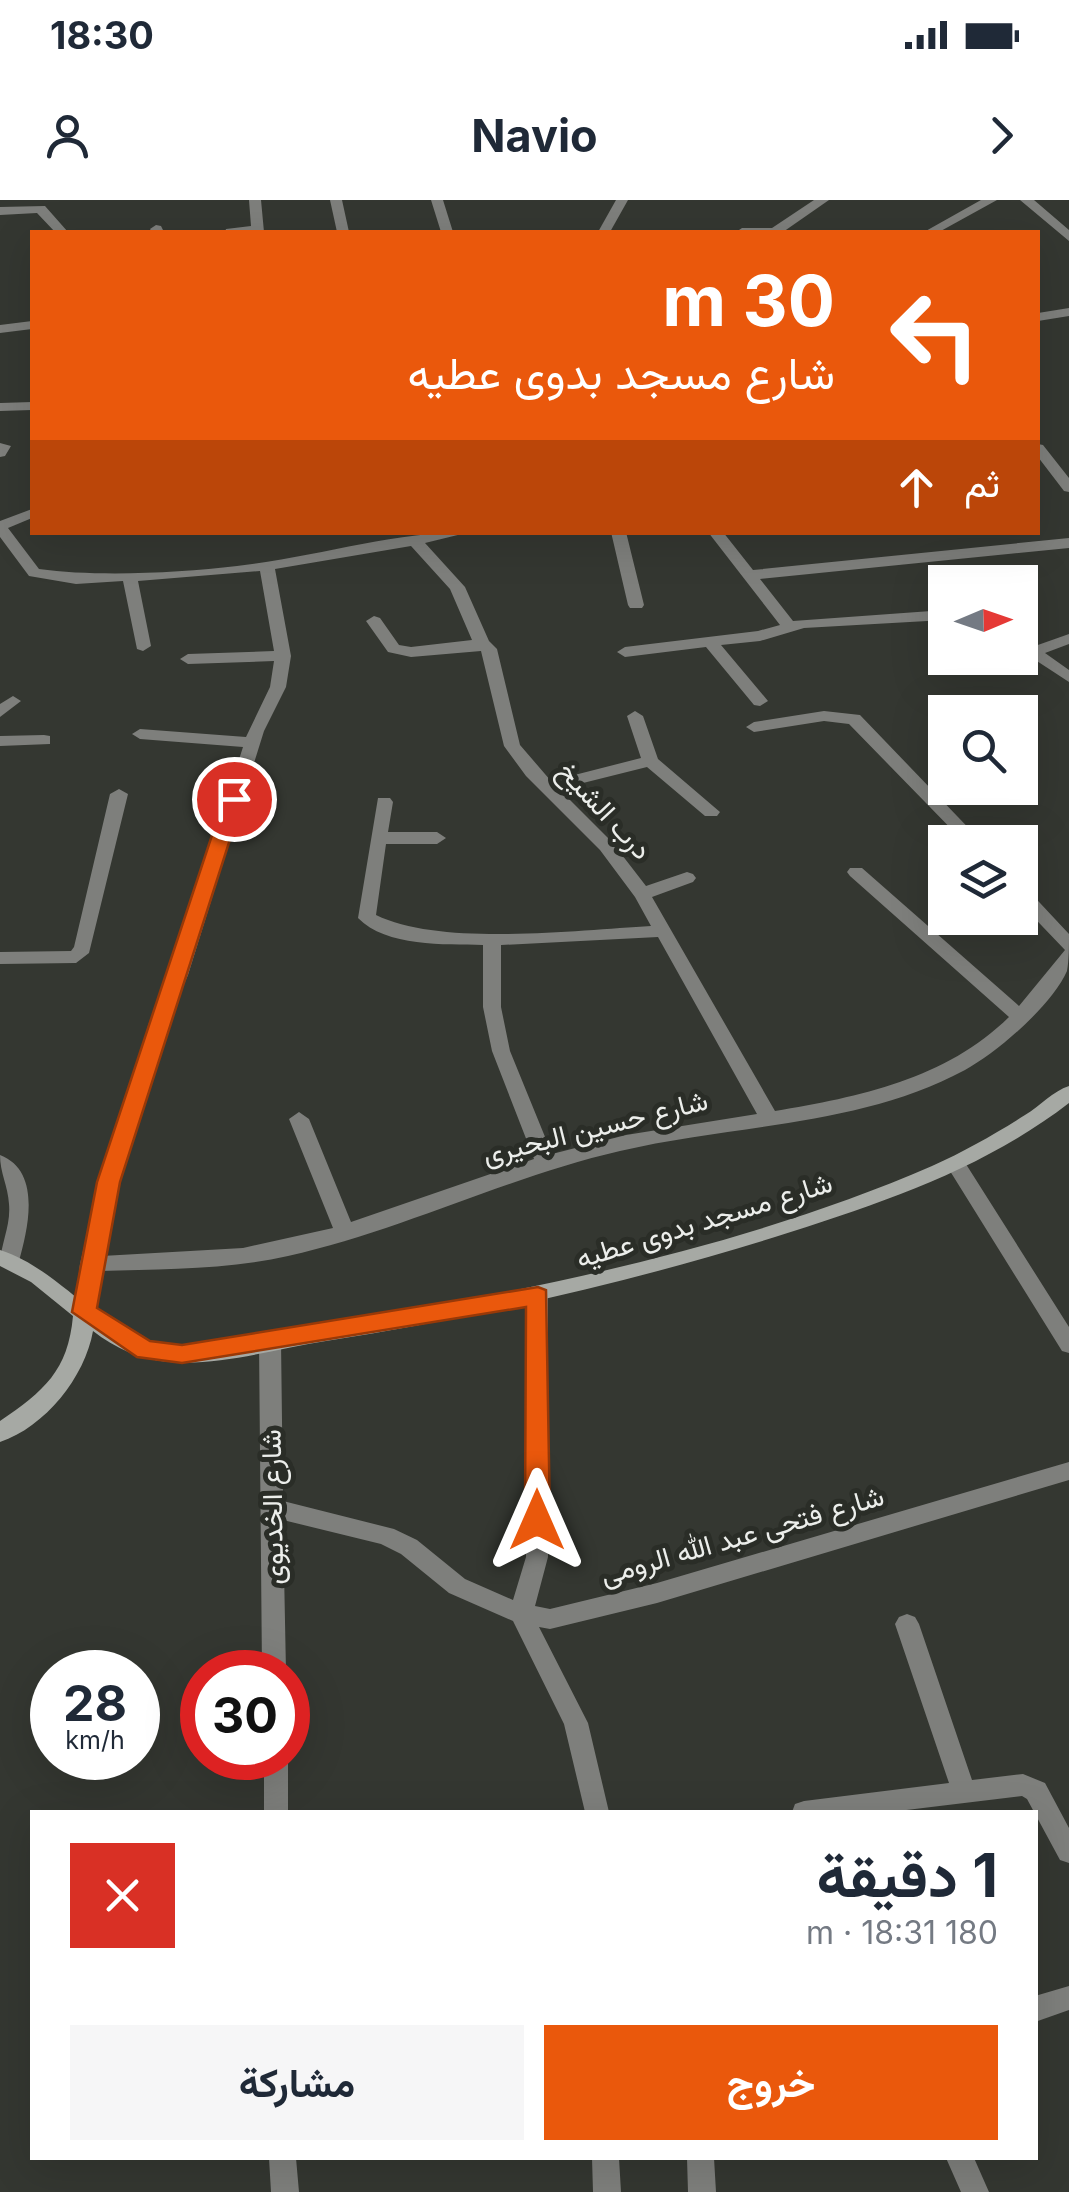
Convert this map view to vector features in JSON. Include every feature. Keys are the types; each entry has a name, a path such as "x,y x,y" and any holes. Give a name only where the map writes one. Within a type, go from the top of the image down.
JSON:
{"street":[{"path":"256,200 258,230"},
{"path":"336,200 344,230"},
{"path":"437,200 445,230"},
{"path":"605,230 622,200"},
{"path":"777,230 823,200"},
{"path":"934,230 991,200"},
{"path":"1026,200 1069,237"},
{"path":"0,211 40,210 60,230"},
{"path":"1040,317 1069,312"},
{"path":"0,330 30,325"},
{"path":"0,407 30,406"},
{"path":"1040,453 1069,488"},
{"path":"30,514 0,527 34,573 76,578 266,567 362,541 442,535"},
{"path":"619,535 636,605"},
{"path":"717,535 789,626"},
{"name":"درب الشيخ","path":"413,539 457,587 482,644 489,649 512,746 606,846 642,894 768,1116"},
{"path":"750,576 1069,543"},
{"path":"0,1434 55,1394 74,1366 83,1337 90,1264 109,1182 252,743 278,687 284,656 266,567"},
{"path":"130,576 143,646"},
{"path":"624,652 711,643 789,626 928,617"},
{"path":"374,621 394,649 482,644"},
{"path":"1038,645 1069,639"},
{"path":"711,643 760,702"},
{"path":"1038,655 1069,678"},
{"path":"188,659 284,656"},
{"path":"634,716 650,761 711,812"},
{"path":"754,727 824,716 854,719 957,825"},
{"path":"140,734 252,743"},
{"path":"0,740 44,740"},
{"path":"548,787 650,761"},
{"path":"0,958 60,959 76,957 83,949 119,794"},
{"path":"384,802 368,918 381,930 416,937 664,932"},
{"path":"378,838 436,838"},
{"path":"856,872 1022,1018"},
{"path":"642,894 687,878"},
{"path":"1038,911 1069,945"},
{"path":"492,937 492,1006 501,1052 545,1162"},
{"name":"شارع حسين البحيرى","path":"90,1264 248,1254 345,1232 545,1162 879,1097 960,1064 1022,1018 1069,954"},
{"name":"شارع مسجد بدوى عطيه","path":"4,1260 146,1350 182,1354 270,1341 538,1296 724,1246 957,1166 1069,1094"},
{"path":"300,1119 345,1232"},
{"path":"0,1162 13,1176 21,1196 22,1218 4,1260"},
{"path":"957,1166 1069,1346"},
{"path":"538,1296 537,1557 521,1614 580,1732 597,1810"},
{"name":"شارع الخديوى","path":"270,1341 274,1650"},
{"name":"شارع فتحى عبد الله الرومى","path":"272,1508 386,1536 410,1547 457,1586 521,1614 550,1620 657,1593 1069,1471"},
{"path":"907,1624 964,1791"},
{"path":"276,1780 276,1810"},
{"path":"819,1810 1031,1786 1069,1852"},
{"path":"1038,2009 1069,1998"},
{"path":"283,2160 284,2192"},
{"path":"606,2160 607,2192"},
{"path":"701,2160 702,2192"},
{"path":"961,2160 975,2192"}],"route":[{"path":"234,799 179,975 158,1022 109,1182 90,1264 84,1312 146,1350 182,1354 386,1324 538,1296 537,1520"}]}
